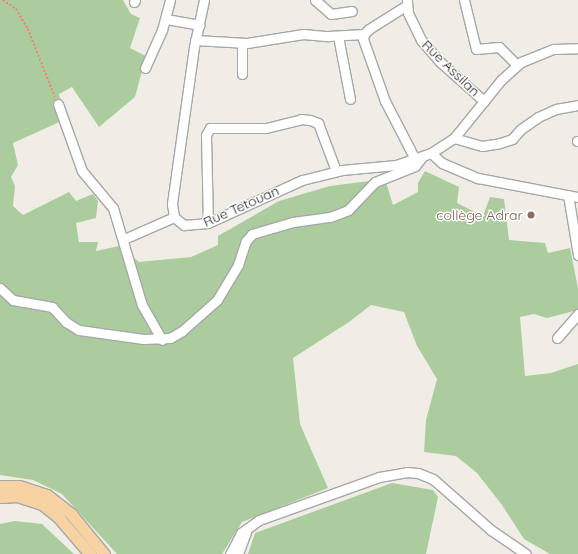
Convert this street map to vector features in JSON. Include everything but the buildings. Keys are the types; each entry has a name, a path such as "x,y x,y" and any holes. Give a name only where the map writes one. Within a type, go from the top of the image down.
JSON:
{"main road":[{"path":"0,486 18,486 47,495 71,514 104,554"},
{"path":"0,497 17,496 42,504 60,518 90,554"}],"street":[{"path":"145,68 166,20 170,0"},
{"path":"124,239 174,217 172,204 195,40 204,0"},
{"path":"315,0 331,14 352,11"},
{"path":"464,0 476,49 499,47 517,65"},
{"path":"195,40 242,43 303,34 338,36 364,34 407,6"},
{"name":"Rue Assilan","path":"407,6 421,40 440,62 484,101"},
{"path":"166,20 199,25"},
{"path":"364,34 364,41 385,101 423,157 478,178 578,197"},
{"path":"338,36 350,99"},
{"path":"242,43 242,74"},
{"path":"0,288 13,300 52,307 66,322 79,330 162,340 182,331 217,300 238,265 246,241 252,234 270,228 330,217 348,210 375,182 415,166 423,157 454,138 484,101 517,65 540,52 578,48"},
{"path":"58,104 82,171 110,201 124,239 142,305 162,340"},
{"path":"454,138 482,146 500,143 512,139 521,129 538,117 556,109 578,105"},
{"path":"208,223 206,135 210,128 266,128 301,119 310,120 318,123 336,171"},
{"name":"Rue Tetouan","path":"174,217 184,225 208,223 292,183 336,171 384,166 423,157"},
{"path":"568,195 578,255"},
{"path":"557,338 578,314"},
{"path":"230,554 237,538 247,527 264,518 379,477 411,472 433,480 491,530 526,554"},
{"path":"238,554 247,527"}],"path":[{"path":"3,0 16,9 28,29 58,104"}],"green space":[{"path":"0,0 123,0 131,14 140,18 130,48 146,56 135,97 99,127 72,87 59,94 66,119 13,143 18,165 11,177 15,186 13,206 23,215 69,192 76,201 93,194 98,201 96,218 76,223 79,242 98,242 96,251 119,246 139,262 191,257 218,245 218,236 279,201 330,186 385,179 393,205 418,192 418,183 425,171 459,187 457,203 483,216 490,197 504,199 509,240 545,243 548,253 570,248 578,288 578,310 547,318 534,314 520,317 525,376 551,373 578,364 578,554 550,554 524,539 502,505 477,473 456,456 424,452 426,420 437,379 417,346 404,312 371,305 349,322 293,358 300,424 328,488 242,522 222,554 117,554 62,494 33,480 0,475"},
{"path":"392,483 433,490 438,497 426,554 248,554 255,533"},
{"path":"15,521 42,524 74,554 0,554 0,524"}],"place":[{"name":"collège Adrar","path":"531,215"}]}
